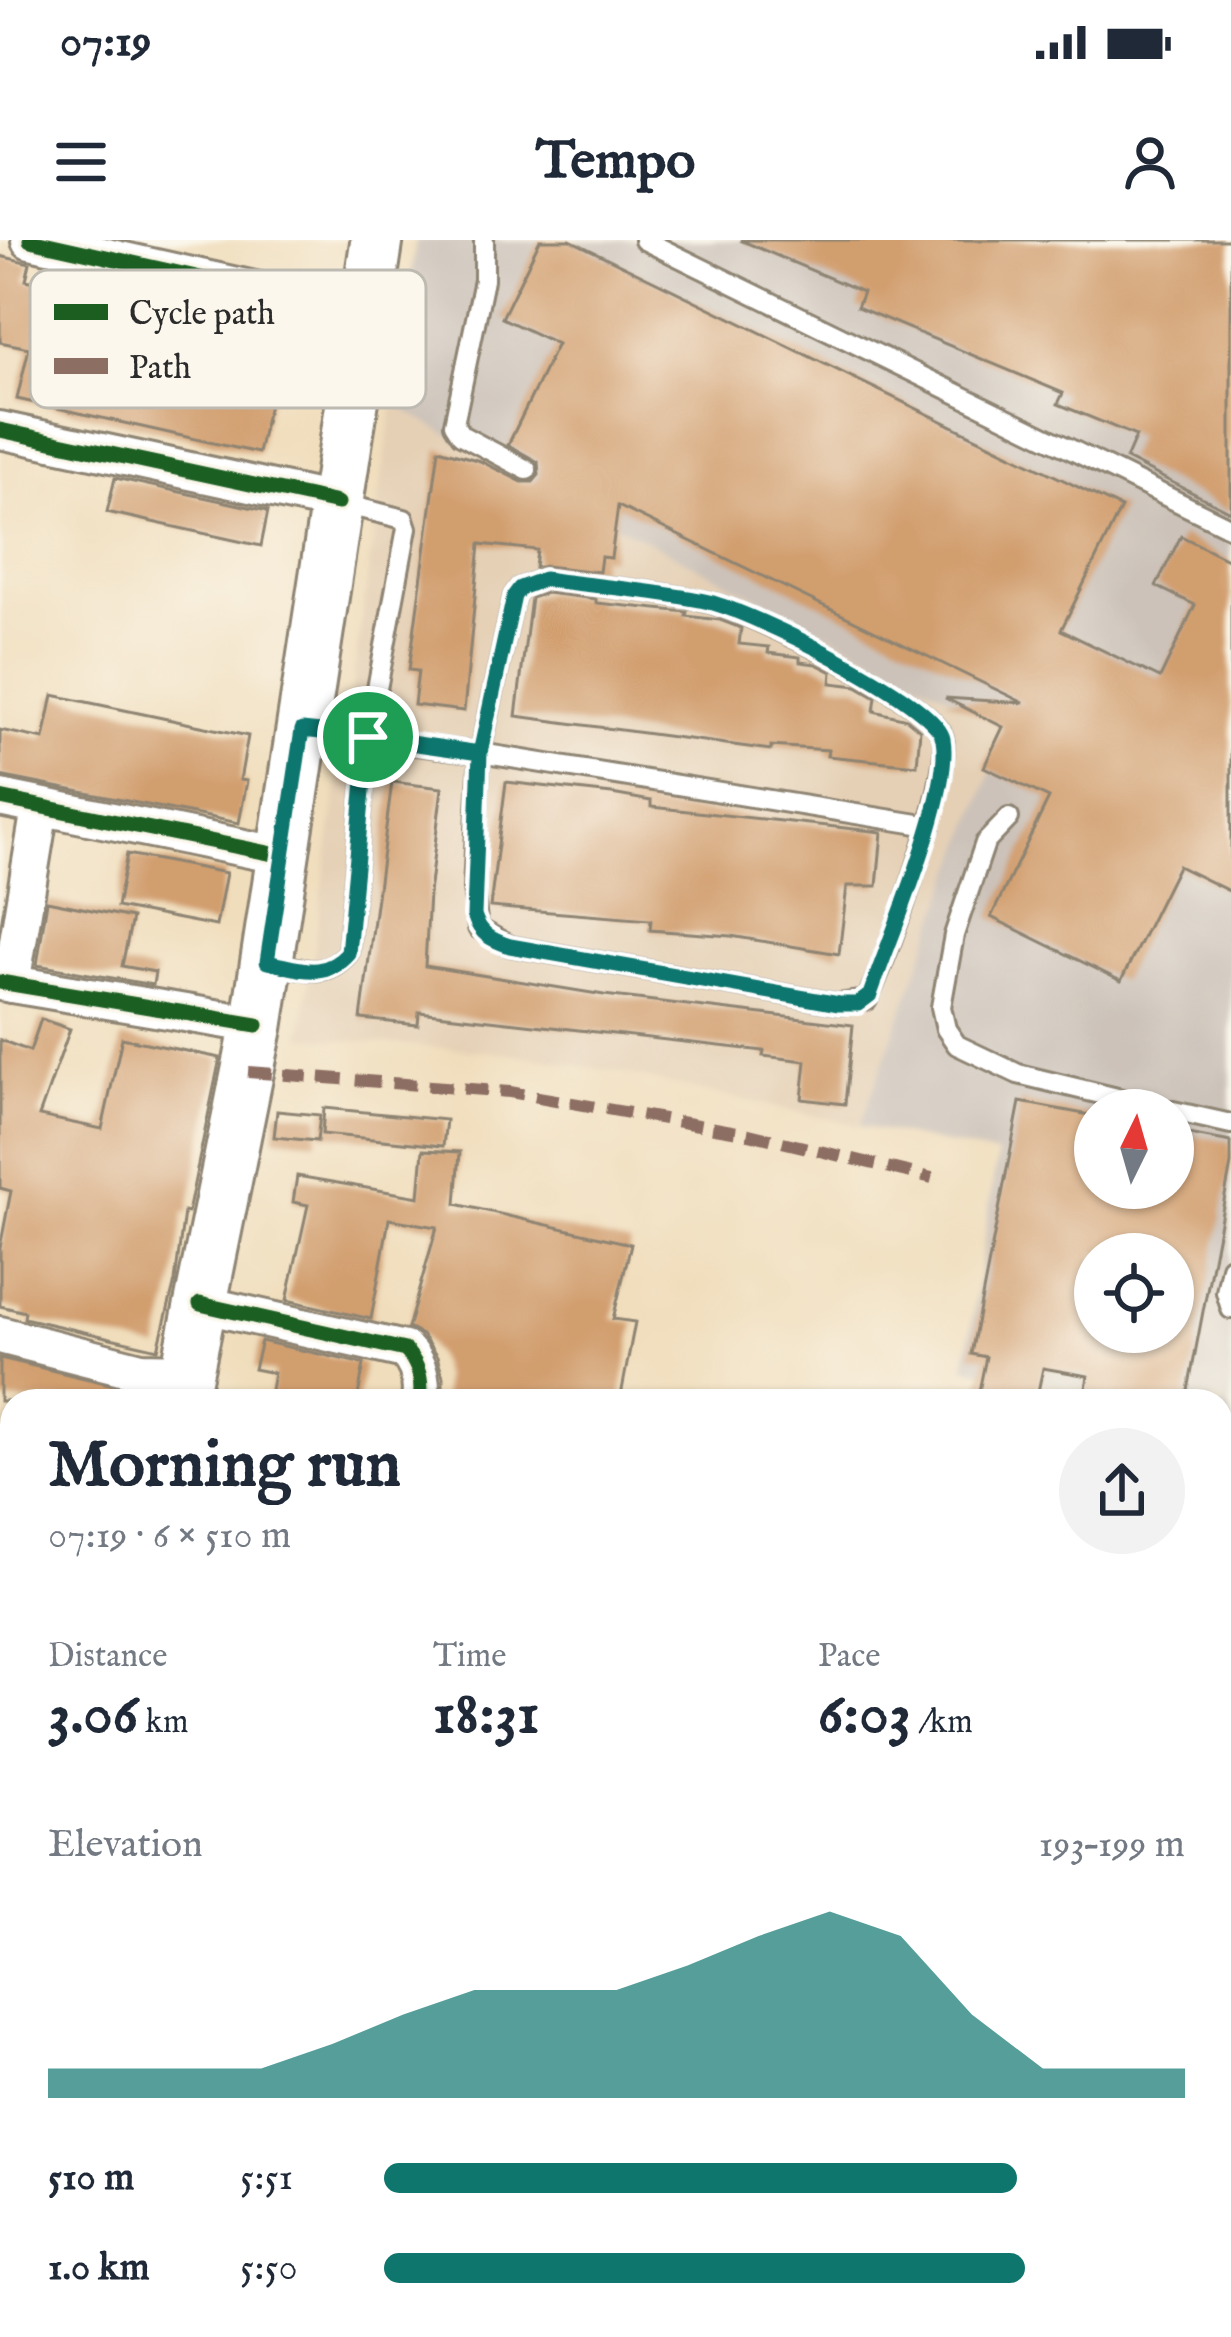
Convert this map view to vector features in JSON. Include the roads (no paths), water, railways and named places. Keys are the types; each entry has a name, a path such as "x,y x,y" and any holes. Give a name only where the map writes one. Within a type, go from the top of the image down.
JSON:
{"main road":[{"path":"373,270 377,240"},
{"path":"183,1386 257,1025 353,408"}],"street":[{"path":"30,240 165,270"},
{"path":"0,430 338,503"},
{"path":"0,798 283,856"},
{"path":"40,808 5,983 257,1025"},
{"path":"200,1304 404,1350 417,1364 422,1389"},
{"path":"0,1335 183,1386"}],"lane":[{"path":"484,240 484,280 454,424 461,435 527,470"},
{"path":"644,240 1231,528"},
{"path":"267,962 315,971 335,968 348,953 368,737 407,528 404,519 338,503"},
{"path":"544,579 710,602 785,634 901,694 940,730 944,745 930,826 870,995 858,1004 510,946 488,937 478,928 474,915 480,753 508,616 520,588 544,579"},
{"path":"302,730 480,753 930,826"},
{"path":"1009,818 985,842 954,935 941,1007 946,1029 958,1045 1018,1074 1080,1089"},
{"path":"1194,1116 1231,1124"},
{"path":"1231,1267 1226,1292 1231,1309"}]}
